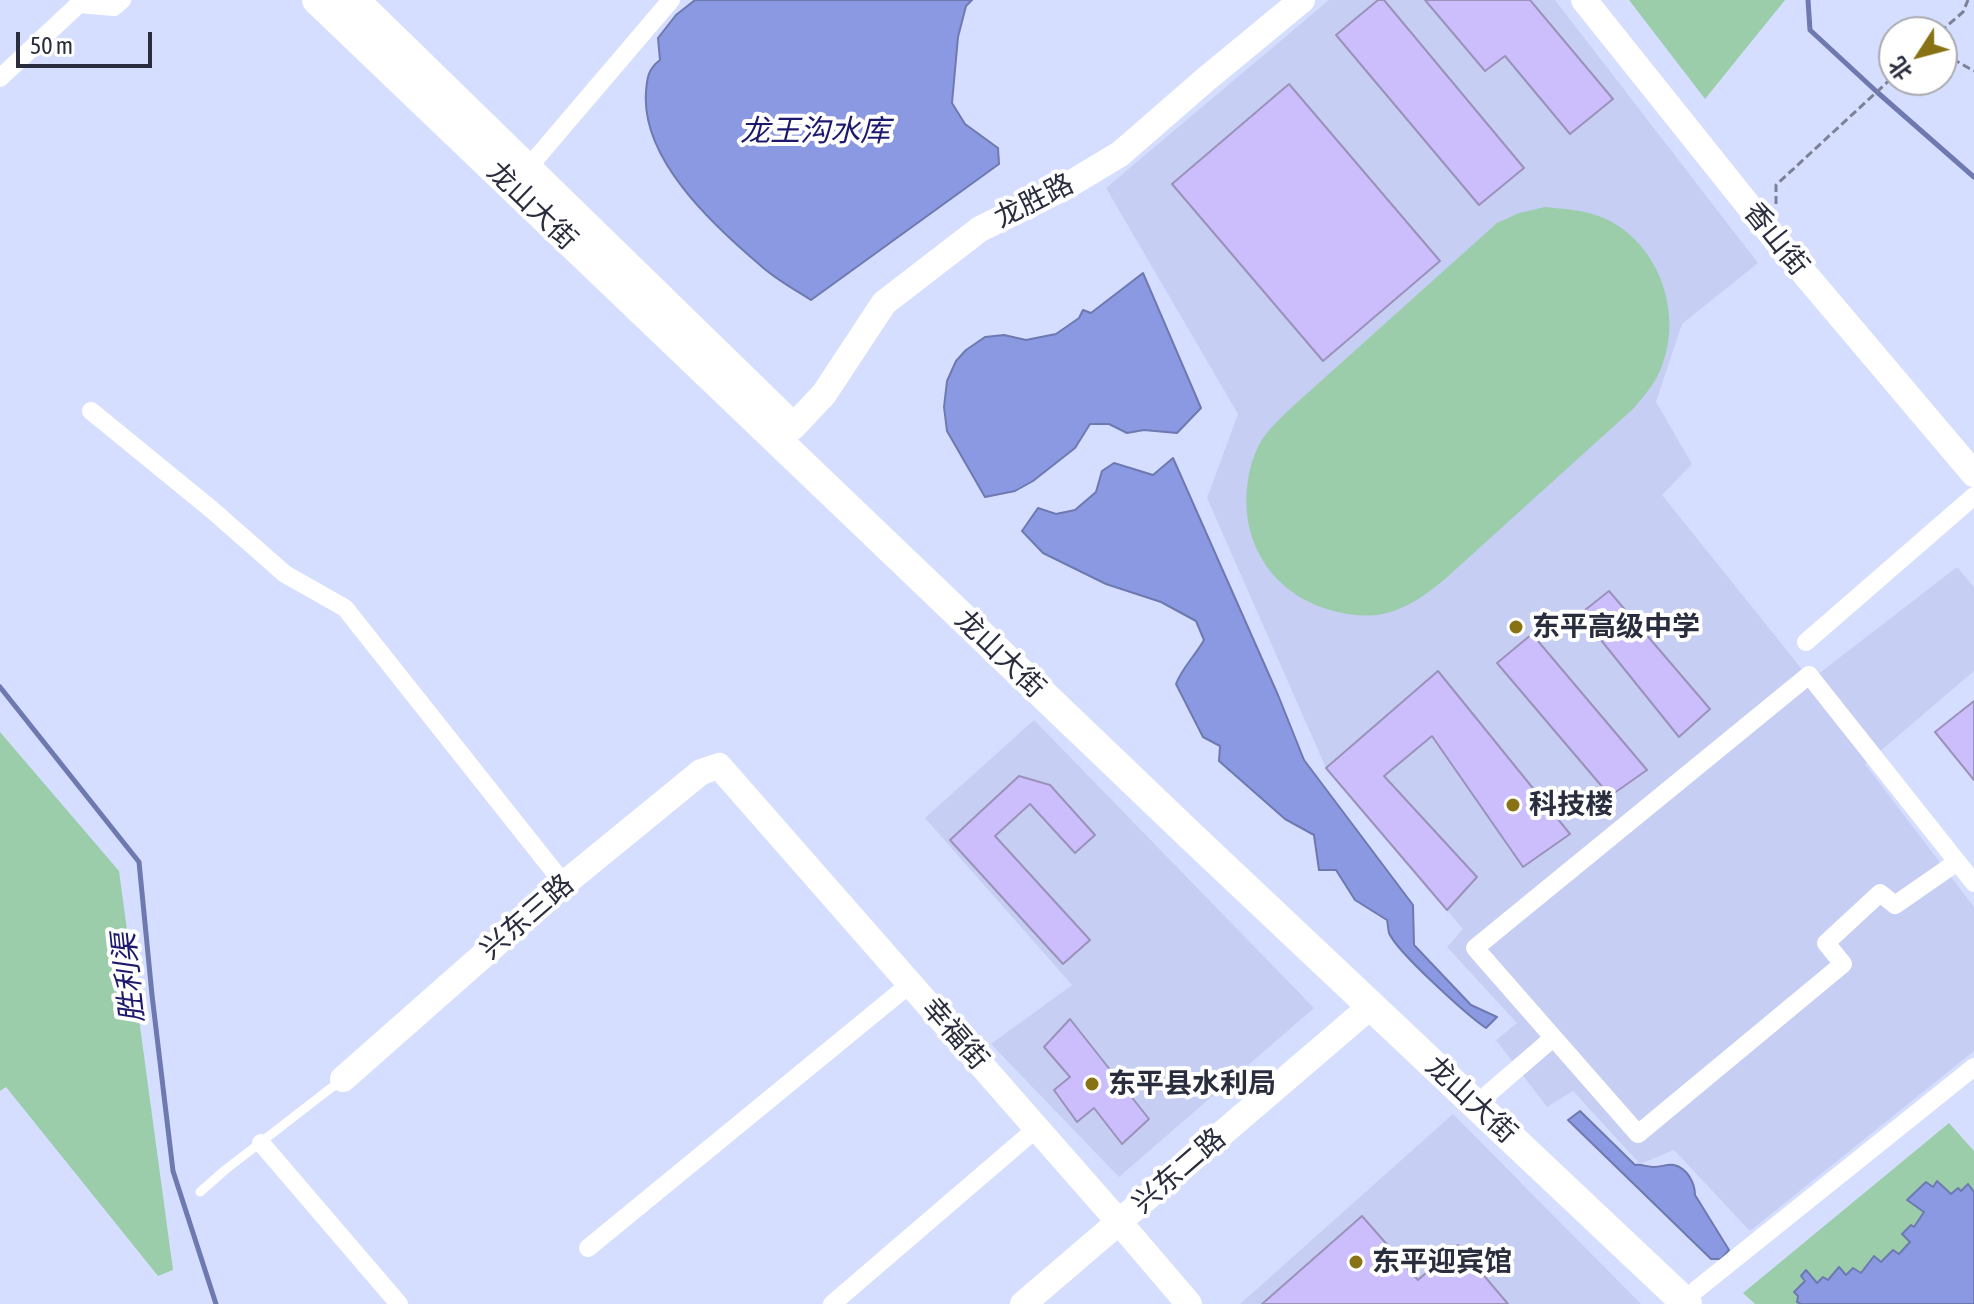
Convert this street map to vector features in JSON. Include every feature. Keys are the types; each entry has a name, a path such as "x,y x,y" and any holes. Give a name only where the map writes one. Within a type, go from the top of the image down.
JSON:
{"main road":[{"name":"龙山大街","path":"317,0 1371,1006 1698,1299"},
{"name":"龙山大街","path":"354,0 1203,826 1488,1094 1698,1299"}],"street":[{"path":"0,78 80,2 114,7 122,0"},
{"path":"527,169 671,0"},
{"name":"龙胜路","path":"793,427 824,394 884,303 980,229 1065,187 1120,154 1302,0"},
{"name":"香山街","path":"1584,0 1776,240 1974,474"},
{"path":"91,411 285,574 345,608 564,884"},
{"path":"1806,642 1974,496"},
{"path":"1957,862 1895,905 1880,893 1826,943 1843,964 1638,1134 1475,948 1809,675 1974,883"},
{"name":"兴东三路","path":"343,1079 564,884 701,772 719,766"},
{"name":"幸福街","path":"719,766 1189,1304"},
{"path":"588,1248 910,984"},
{"name":"兴东二路","path":"1023,1304 1371,1006"},
{"path":"1488,1094 1553,1038"},
{"path":"1698,1299 1974,1067"},
{"path":"832,1304 1037,1128"},
{"path":"261,1143 399,1304"}],"lane":[{"path":"200,1192 343,1079"}],"path":[{"path":"1776,240 1776,185 1878,91"}],"shaded area":[{"name":"东平高级中学","path":"1329,0 1555,0 1758,263 1682,324 1656,402 1692,464 1662,495 1801,668 1808,682 1957,567 1974,587 1974,671 1865,764 1974,907 1974,1051 1750,1231 1674,1150 1640,1164 1573,1091 1547,1107 1496,1040 1517,1023 1447,947 1463,929 1326,768 1207,498 1238,414 1106,188"},
{"path":"1034,720 1314,1008 1119,1177 991,1044 1072,985 925,818"},
{"path":"1453,1114 1641,1304 1240,1304"}],"green space":[{"path":"1629,0 1785,0 1705,99"},
{"path":"1545,207 1583,212 1606,219 1641,246 1654,265 1663,285 1669,329 1666,352 1654,382 1634,408 1445,579 1418,599 1387,613 1362,616 1316,605 1296,594 1279,581 1266,565 1255,546 1249,526 1246,503 1248,480 1262,439 1291,408 1497,223 1519,213"},
{"path":"0,732 119,871 173,1270 158,1276 6,1087 0,1091"},
{"path":"1949,1123 1974,1151 1974,1304 1755,1304 1743,1293"}],"water":[{"name":"龙王沟水库","path":"695,0 972,0 966,6 958,37 952,103 965,124 998,148 999,164 811,300 772,275 722,231 684,189 655,142 648,117 646,92 649,74 660,60 658,38 676,15"},
{"path":"1143,273 1201,408 1177,433 1144,430 1127,433 1109,424 1090,424 1075,448 1033,481 1015,491 985,497 947,431 944,407 947,381 956,361 985,337 1004,335 1026,340 1056,334 1079,318 1083,310 1091,313"},
{"path":"1173,458 1304,760 1413,905 1414,945 1471,1005 1497,1017 1486,1028 1418,968 1389,933 1387,920 1355,900 1336,870 1319,870 1314,835 1285,819 1219,761 1220,746 1203,737 1176,684 1204,640 1196,621 1161,602 1106,584 1043,553 1022,531 1038,508 1056,514 1075,510 1096,492 1102,471 1114,463 1153,475"},
{"path":"1580,1111 1635,1165 1674,1165 1686,1173 1692,1181 1695,1195 1729,1250 1721,1259 1711,1259 1568,1120"},
{"path":"1937,1181 1951,1194 1958,1188 1961,1191 1968,1184 1974,1192 1974,1304 1797,1302 1798,1296 1794,1292 1805,1281 1801,1276 1806,1270 1817,1283 1823,1277 1828,1280 1839,1267 1846,1275 1853,1268 1861,1273 1874,1256 1881,1262 1893,1250 1899,1254 1910,1242 1902,1234 1911,1225 1914,1227 1924,1212 1907,1200 1926,1182 1933,1187"}],"building":[{"path":"1378,0 1384,0 1524,168 1479,205 1336,35"},
{"path":"1425,0 1530,0 1613,99 1570,134 1505,56 1485,71"},
{"path":"1289,84 1440,261 1323,361 1172,184"},
{"path":"1609,591 1710,709 1679,737 1580,614"},
{"path":"1532,634 1647,770 1610,796 1497,663"},
{"name":"科技楼","path":"1438,671 1570,834 1523,867 1432,736 1384,776 1477,877 1447,910 1326,768"},
{"path":"1974,701 1974,780 1935,732"},
{"path":"1019,776 1050,785 1095,835 1075,853 1030,804 995,836 1090,940 1063,964 950,840"},
{"name":"东平县水利局","path":"1070,1019 1149,1119 1122,1144 1094,1108 1077,1122 1054,1090 1070,1077 1044,1047"},
{"name":"东平迎宾馆","path":"1362,1216 1418,1280 1458,1245 1508,1304 1262,1304"}],"waterway":[{"name":"胜利渠","path":"1808,0 1810,30 1974,177"},
{"name":"胜利渠","path":"0,687 139,862 173,1171 216,1304"}],"place":[{"name":"东平高级中学","path":"1516,627"},
{"name":"科技楼","path":"1513,805"},
{"name":"东平县水利局","path":"1092,1084"},
{"name":"东平迎宾馆","path":"1356,1262"}]}
